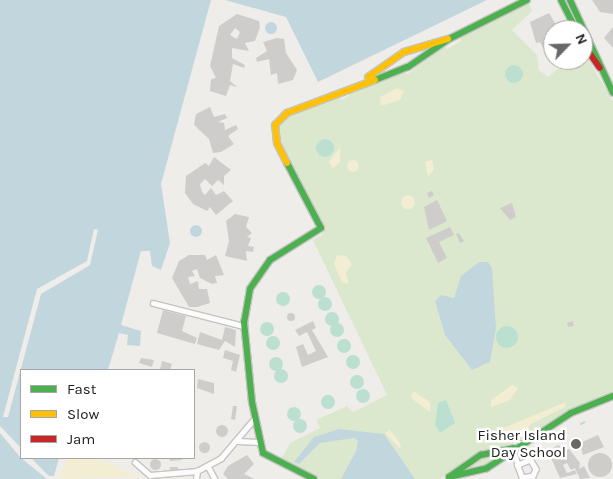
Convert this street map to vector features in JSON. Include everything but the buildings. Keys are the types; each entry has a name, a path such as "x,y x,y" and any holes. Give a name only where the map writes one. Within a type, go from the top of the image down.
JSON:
{"street":[{"path":"362,81 384,66 429,43 449,38 527,0"},
{"path":"561,0 571,20"},
{"path":"566,11 572,3 580,20"},
{"path":"314,479 273,462 258,442 244,326 246,300 260,272 277,255 320,230 277,143 276,123 287,113 362,81 388,74 433,51 449,38"},
{"path":"429,43 433,51"},
{"path":"593,47 613,93"},
{"path":"593,58 602,71"},
{"path":"384,66 388,74"},
{"path":"153,304 244,326"},
{"path":"448,478 467,475 487,468 512,448 571,413 613,396"},
{"path":"135,462 150,474 196,471 208,466 238,441 254,419"},
{"path":"238,441 258,442"},
{"path":"512,448 518,464 519,476 532,478 536,469 529,460 521,443"},
{"path":"448,478 484,454 512,448"},
{"path":"518,464 529,460"},
{"path":"208,466 214,479"},
{"path":"463,467 467,475"},
{"path":"196,471 196,479"}],"green space":[{"path":"529,3 532,11 512,30 537,55 539,70 548,77 556,70 593,70 593,68 613,101 613,393 517,442 483,452 440,479 319,479 279,463 290,443 320,428 316,420 347,406 353,412 387,395 313,240 322,235 324,227 278,141 276,128 286,117 338,95 341,100 349,96 348,91 399,72 408,74 443,46 447,49 461,41 459,37"},
{"path":"514,65 520,68 523,74 520,80 514,83 508,80 505,74 508,68"},
{"path":"325,139 331,142 334,148 331,154 325,157 319,154 316,148 319,142"},
{"path":"316,285 322,285 326,292 322,299 316,299 312,295 312,289"},
{"path":"280,292 286,292 290,299 286,306 280,306 276,302 276,296"},
{"path":"322,297 328,297 332,304 328,311 322,311 318,307 318,301"},
{"path":"329,312 335,312 339,319 335,326 329,326 325,322 325,316"},
{"path":"264,322 270,322 274,329 270,336 264,336 260,332 260,326"},
{"path":"334,323 340,323 344,330 340,337 334,337 330,333 330,327"},
{"path":"507,326 515,329 518,337 515,345 507,348 499,345 496,337 499,329"},
{"path":"270,336 276,336 280,343 276,350 270,350 266,346 266,340"},
{"path":"341,339 347,339 351,346 347,353 341,353 337,349 337,343"},
{"path":"350,355 356,355 360,362 356,369 350,369 346,365 346,359"},
{"path":"273,357 279,357 283,364 279,371 273,371 269,367 269,361"},
{"path":"278,369 284,369 288,376 284,383 278,383 274,379 274,373"},
{"path":"354,375 360,375 364,382 360,389 354,389 350,385 350,379"},
{"path":"360,389 366,389 370,396 366,403 360,403 356,399 356,393"},
{"path":"325,395 331,395 335,402 331,409 325,409 321,405 321,399"},
{"path":"446,400 455,423 440,433 435,425 438,403"},
{"path":"291,407 297,407 301,414 297,421 291,421 287,417 287,411"},
{"path":"297,419 303,419 307,426 303,433 297,433 293,429 293,423"},
{"path":"506,451 487,466 467,470 482,457"}],"sand":[{"path":"397,88 404,91 400,100 381,106 380,97"},
{"path":"340,147 340,162 333,168 329,162"},
{"path":"355,160 358,161 358,171 351,172 348,171 347,164 348,161"},
{"path":"432,160 434,169 428,177 425,162"},
{"path":"405,195 411,195 415,202 411,209 405,209 401,205 401,199"},
{"path":"337,255 346,256 352,264 346,273 349,284 342,282 334,264"},
{"path":"512,385 518,388 510,400 491,407 491,400"},
{"path":"413,391 430,402 430,412 411,398"},
{"path":"566,402 565,407 531,424 526,431 517,430 510,437 501,434 501,429"},
{"path":"390,430 400,443 401,449 385,433"},
{"path":"68,459 99,459 140,477 59,479"}],"shaded area":[{"path":"0,0 211,0 161,184 170,243 161,270 152,266 150,251 141,251 121,325 141,331 140,346 127,345 128,335 119,333 108,369 20,369 20,447 0,426"},
{"path":"225,0 487,0 318,82 286,17"},
{"path":"269,22 273,22 277,28 273,34 269,34 265,30 265,26"},
{"path":"194,225 198,225 202,231 198,237 194,237 190,233 190,229"},
{"path":"479,262 488,262 492,268 496,328 490,362 472,370 445,335 435,301 441,295 454,298 461,276"},
{"path":"339,429 384,434 415,479 341,479 356,451 358,441 354,438 320,443 299,464 294,462 314,437"},
{"path":"0,433 20,459 47,479 0,479"},
{"path":"32,459 59,459 54,476 49,476"}],"pier":[{"path":"94,229 98,230 90,265 41,294 8,417 3,417 37,289 87,261"}],"waterway":[{"path":"581,424 585,422"},
{"path":"556,436 561,434"},
{"path":"544,442 549,439"}],"traffic: fast":[{"path":"375,80 408,67 449,39 527,0"},
{"path":"561,0 571,20"},
{"path":"570,0 613,93"},
{"path":"287,163 321,228 270,260 250,289 244,322 252,402 263,453 314,479"},
{"path":"449,477 487,468 571,413 613,396"},
{"path":"449,477 481,455 513,448"}],"traffic: slow":[{"path":"368,77 404,52 448,39"},
{"path":"287,163 277,143 275,125 287,113 375,80"}],"traffic: jam":[{"path":"593,58 600,68"}],"place":[{"name":"Fisher Island Day School","path":"576,444"}]}
